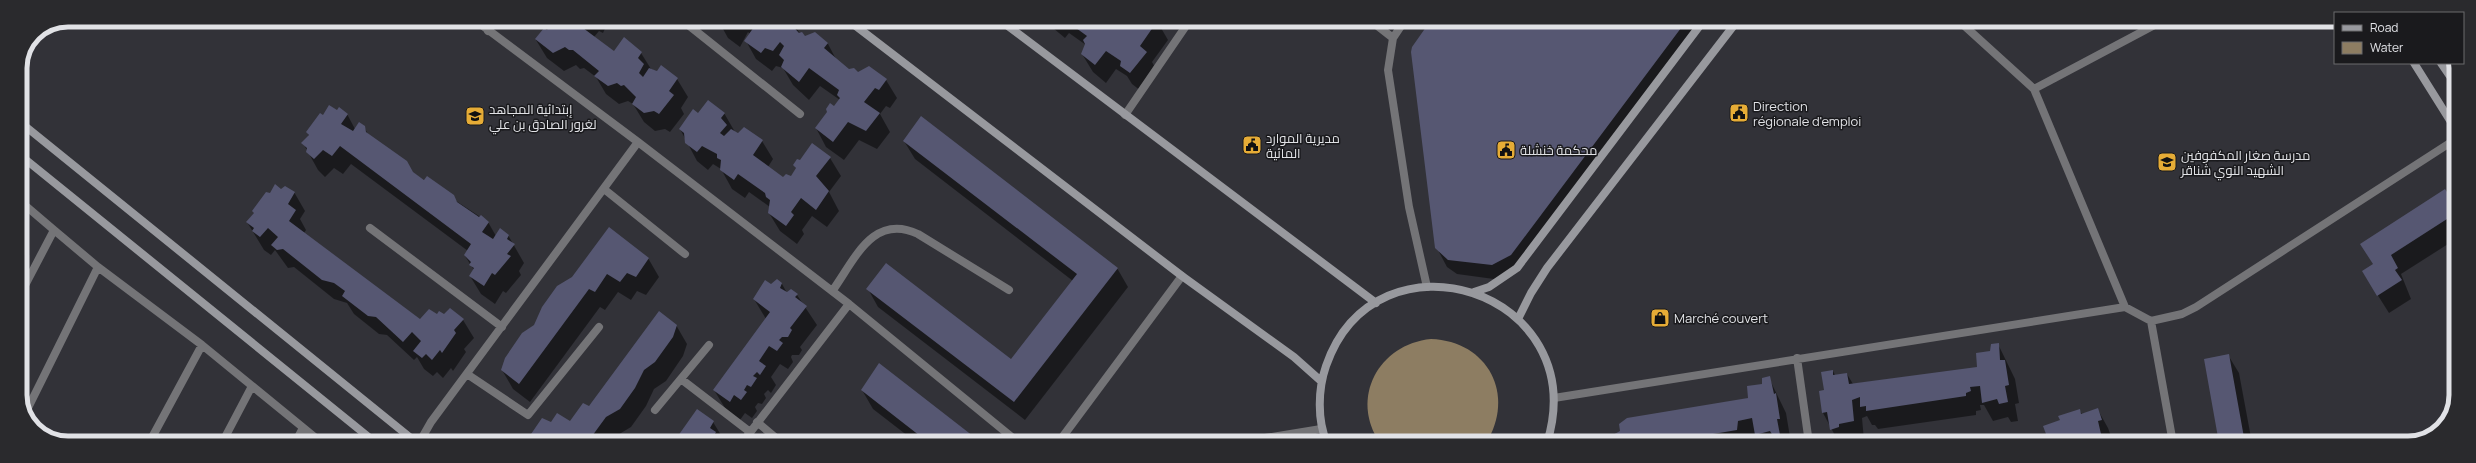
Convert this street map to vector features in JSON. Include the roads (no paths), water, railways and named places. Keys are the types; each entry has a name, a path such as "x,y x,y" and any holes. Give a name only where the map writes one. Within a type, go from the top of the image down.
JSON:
{"street":[{"path":"483,27 638,142 810,276 833,290 848,304 1010,436"},
{"path":"488,31 491,27"},
{"path":"691,27 800,114"},
{"path":"857,27 1182,276 1294,357 1321,381"},
{"path":"1009,27 1376,304"},
{"path":"1125,115 1185,27"},
{"path":"1379,27 1393,38"},
{"path":"1400,27 1393,38 1389,77 1412,221 1427,286"},
{"path":"1474,292 1489,287 1516,268 1699,27"},
{"path":"1518,319 1531,293 1548,268 1733,27"},
{"path":"1966,27 2034,89 2125,306 2151,321 2182,314 2196,307 2449,144"},
{"path":"2034,89 2151,27"},
{"path":"2415,64 2449,119"},
{"path":"2442,64 2449,75"},
{"path":"27,128 409,436"},
{"path":"422,436 431,422 638,142"},
{"path":"27,161 367,436"},
{"path":"604,189 685,254"},
{"path":"27,207 98,267 202,345 313,436"},
{"path":"370,228 502,327"},
{"path":"833,290 869,239 880,231 894,228 907,228 1009,290"},
{"path":"27,282 54,230"},
{"path":"29,406 98,267"},
{"path":"1063,436 1182,276"},
{"path":"1324,436 1322,430 1321,381 1332,351 1350,324 1376,304 1400,292 1427,286 1451,287 1474,292 1496,302 1518,319 1533,336 1544,355 1551,376 1554,398 1552,426 1548,436"},
{"path":"747,436 848,304"},
{"path":"1554,398 2125,306"},
{"path":"2151,321 2172,436"},
{"path":"467,374 528,415 599,327"},
{"path":"153,436 202,345"},
{"path":"656,410 709,345"},
{"path":"1797,358 1808,436"},
{"path":"681,379 750,432"},
{"path":"226,436 252,386"},
{"path":"757,422 774,436"},
{"path":"299,436 303,428"},
{"path":"1281,436 1322,430"}],"water":[{"path":"1431,339 1451,342 1468,349 1481,360 1491,374 1497,390 1498,407 1495,425 1490,436 1376,436 1371,426 1368,408 1369,392 1374,376 1384,362 1397,351 1413,343"}],"place":[{"name":"Direction régionale d'emploi","path":"1739,113"},
{"name":"إبتدائية المجاهد لغرور الصادق بن علي","path":"475,116"},
{"name":"مديرية الموارد المائية","path":"1252,145"},
{"name":"محكمة خنشلة","path":"1506,150"},
{"name":"مدرسة صغار المكفوفين الشهيد النوي شناقر","path":"2167,162"},
{"name":"Marché couvert","path":"1660,318"}]}
